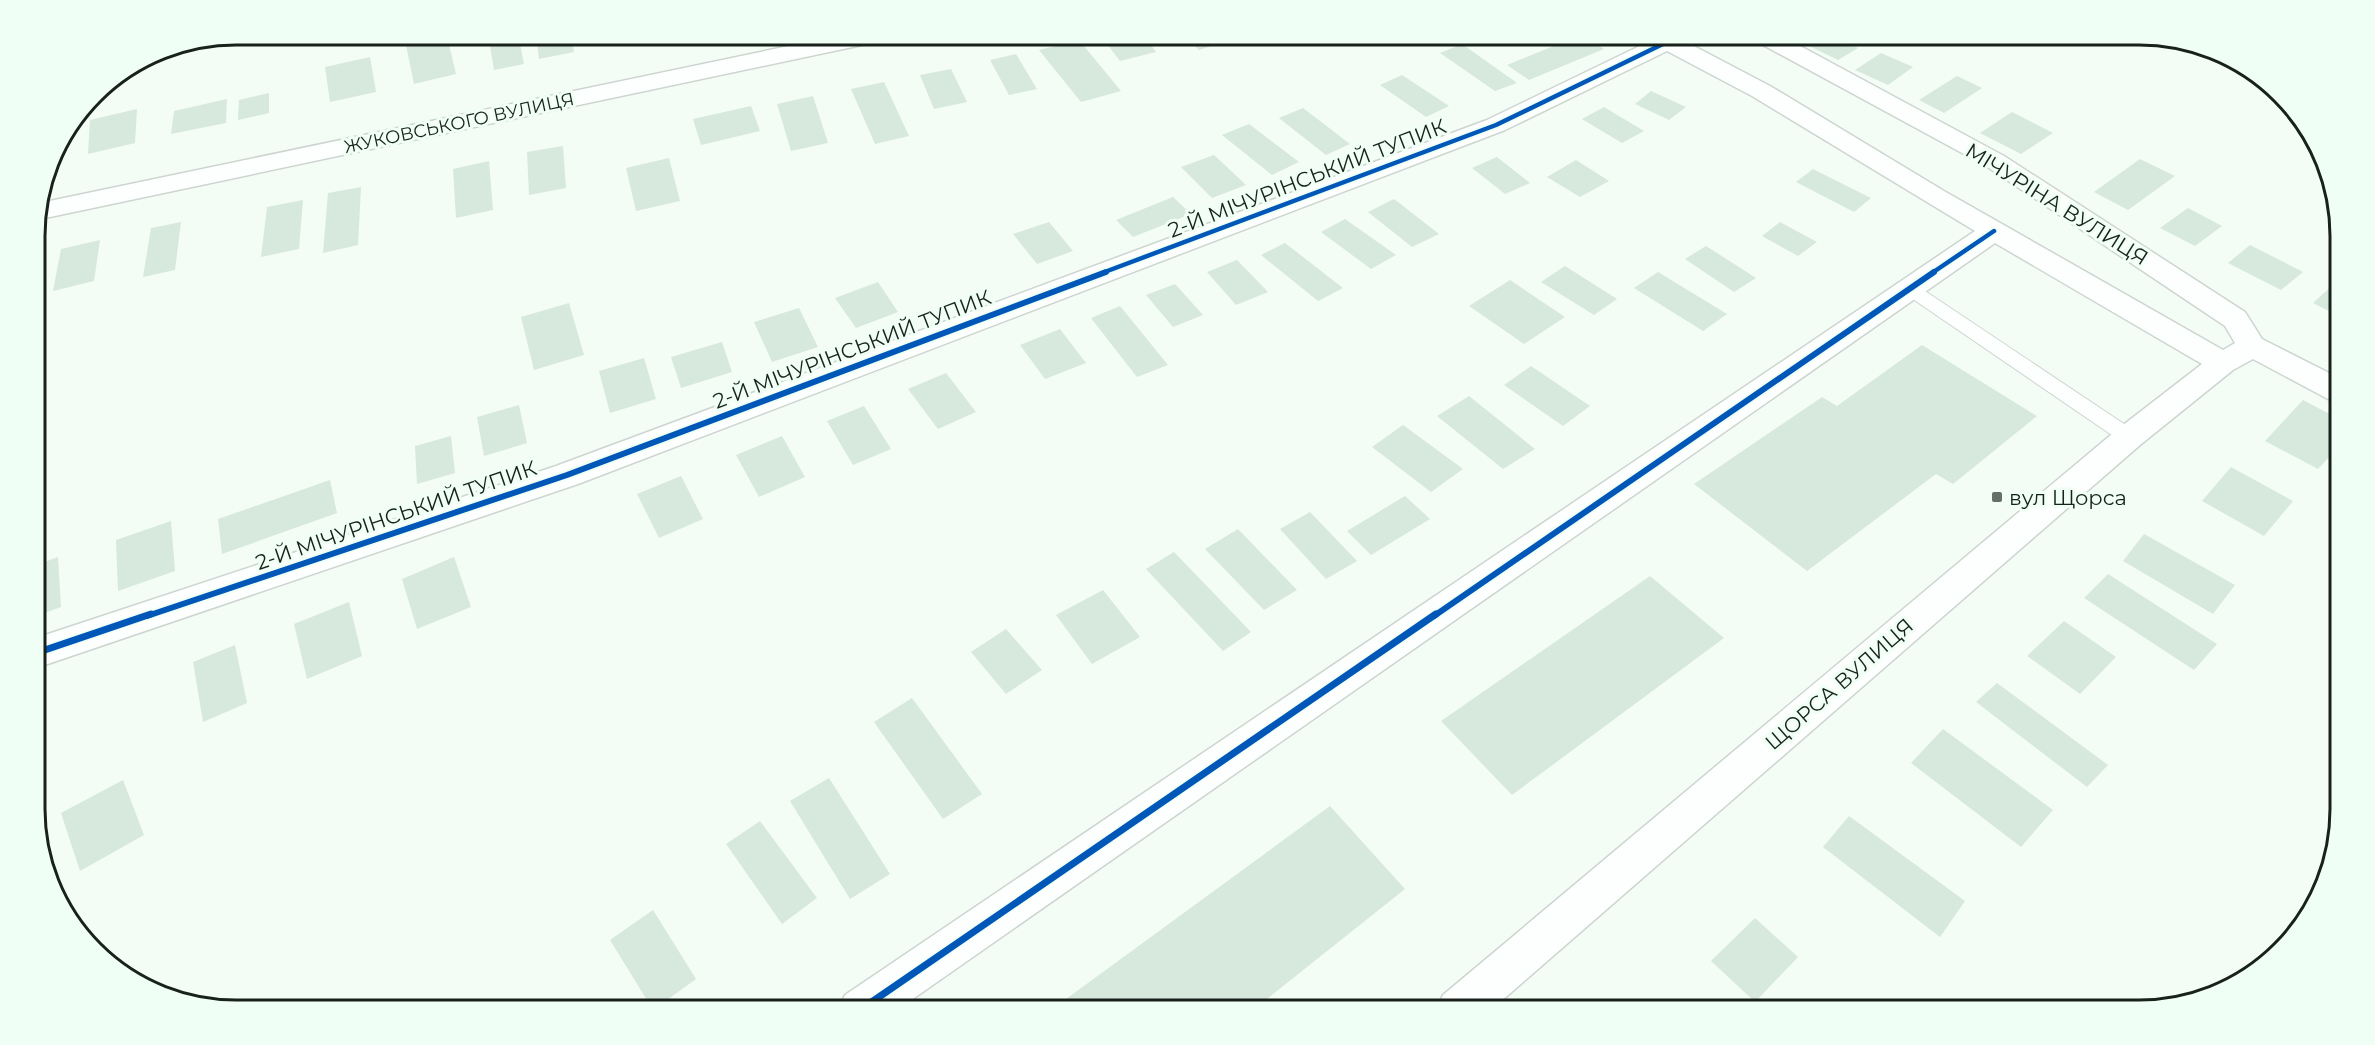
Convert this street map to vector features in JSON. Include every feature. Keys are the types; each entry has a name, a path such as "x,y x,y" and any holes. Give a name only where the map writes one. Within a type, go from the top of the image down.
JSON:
{"street":[{"name":"ЖУКОВСЬКОГО ВУЛИЦЯ","path":"47,210 829,45"},
{"name":"2-Й МІЧУРІНСЬКИЙ ТУПИК","path":"45,650 567,475 1496,125 1647,45"},
{"path":"1673,45 1761,91 1994,231 2238,354 2330,388"},
{"name":"МІЧУРІНА ВУЛИЦЯ","path":"1781,45 1995,160 2235,319 2238,354"},
{"path":"875,1000 1994,231"},
{"name":"ЩОРСА ВУЛИЦЯ","path":"1470,1000 2129,436 2238,354"}],"lane":[{"path":"1910,289 2129,436"}],"building":[{"path":"406,45 449,45 456,74 414,84"},
{"path":"490,45 520,45 524,64 494,70"},
{"path":"537,45 573,45 574,52 539,59"},
{"path":"1059,45 1083,45 1121,91 1081,102 1039,50"},
{"path":"1108,45 1151,45 1156,52 1120,61"},
{"path":"1194,45 1215,45 1199,50"},
{"path":"1463,45 1517,83 1495,91 1440,53"},
{"path":"1556,45 1597,45 1604,49 1529,80 1507,65"},
{"path":"1807,45 1852,45 1858,48 1838,60"},
{"path":"1881,53 1913,67 1888,85 1855,70"},
{"path":"1016,54 1037,89 1009,95 990,60"},
{"path":"370,57 376,92 330,102 325,67"},
{"path":"951,69 967,102 934,109 920,75"},
{"path":"1402,75 1449,106 1426,117 1380,85"},
{"path":"1957,76 1982,88 1944,113 1919,100"},
{"path":"884,82 909,136 875,144 851,89"},
{"path":"1651,91 1686,107 1669,120 1635,104"},
{"path":"269,93 269,113 238,120 239,100"},
{"path":"813,96 828,143 791,151 777,104"},
{"path":"227,99 226,123 171,134 174,111"},
{"path":"751,106 760,131 701,145 693,119"},
{"path":"1604,107 1644,131 1622,143 1582,119"},
{"path":"1303,108 1350,144 1326,155 1279,118"},
{"path":"137,109 135,143 88,154 90,120"},
{"path":"2012,112 2053,133 2021,154 1980,133"},
{"path":"1249,124 1299,162 1272,175 1222,135"},
{"path":"563,146 566,188 529,195 527,152"},
{"path":"1214,155 1246,185 1212,198 1181,167"},
{"path":"1497,157 1530,183 1505,194 1472,168"},
{"path":"669,158 680,201 636,211 626,168"},
{"path":"2140,159 2175,176 2128,210 2094,192"},
{"path":"1576,160 1609,181 1580,197 1547,177"},
{"path":"489,161 493,210 456,218 453,169"},
{"path":"1813,169 1871,198 1854,212 1796,182"},
{"path":"361,187 358,245 323,253 328,193"},
{"path":"1173,197 1191,214 1133,237 1116,220"},
{"path":"1394,199 1439,234 1412,247 1368,212"},
{"path":"303,200 299,249 261,257 267,207"},
{"path":"2188,208 2222,226 2195,246 2160,228"},
{"path":"1345,219 1396,255 1371,269 1321,232"},
{"path":"181,222 175,270 143,277 151,228"},
{"path":"1049,222 1073,251 1037,264 1013,234"},
{"path":"1780,222 1817,242 1798,256 1762,236"},
{"path":"100,240 94,281 53,291 61,249"},
{"path":"1285,243 1343,288 1318,301 1261,255"},
{"path":"2250,245 2303,272 2281,290 2228,263"},
{"path":"1706,246 1756,278 1734,292 1685,259"},
{"path":"1237,260 1268,292 1236,305 1207,272"},
{"path":"1565,266 1617,299 1594,315 1541,282"},
{"path":"1658,272 1727,314 1703,331 1634,288"},
{"path":"1510,280 1565,317 1524,344 1469,306"},
{"path":"878,282 898,312 856,328 835,298"},
{"path":"1175,284 1203,315 1173,327 1146,295"},
{"path":"2330,288 2330,312 2313,303"},
{"path":"569,303 584,355 534,370 521,317"},
{"path":"1120,306 1168,365 1137,377 1091,318"},
{"path":"799,308 818,347 772,362 754,322"},
{"path":"1060,329 1086,363 1045,379 1020,345"},
{"path":"722,342 732,372 681,388 671,357"},
{"path":"1922,345 2037,416 1953,484 1936,474 1807,571 1694,484 1822,397 1837,406"},
{"path":"644,358 656,399 610,413 599,371"},
{"path":"1531,366 1590,406 1563,426 1504,385"},
{"path":"946,373 976,412 938,429 908,389"},
{"path":"1469,396 1535,449 1503,469 1437,416"},
{"path":"2303,400 2330,414 2330,456 2318,469 2265,441"},
{"path":"519,405 527,443 484,456 477,417"},
{"path":"864,406 891,449 853,465 827,421"},
{"path":"1403,425 1463,469 1431,492 1372,447"},
{"path":"451,436 455,473 417,484 415,446"},
{"path":"782,436 805,477 759,497 736,455"},
{"path":"2231,467 2293,501 2264,536 2202,501"},
{"path":"681,476 703,519 659,538 637,494"},
{"path":"330,480 337,513 222,554 218,519"},
{"path":"1405,496 1430,519 1371,555 1347,531"},
{"path":"1310,512 1357,561 1326,579 1280,529"},
{"path":"171,521 175,571 118,591 116,540"},
{"path":"1238,529 1297,590 1264,610 1205,549"},
{"path":"2144,534 2235,585 2213,614 2123,561"},
{"path":"1174,552 1251,632 1223,651 1146,569"},
{"path":"58,557 61,607 45,613 45,562"},
{"path":"454,557 471,607 417,629 402,579"},
{"path":"2108,574 2217,644 2194,670 2084,598"},
{"path":"1650,576 1724,638 1512,795 1441,721"},
{"path":"1103,590 1140,637 1092,664 1056,615"},
{"path":"349,602 362,656 307,679 294,624"},
{"path":"2064,621 2116,657 2080,694 2027,656"},
{"path":"1006,629 1042,670 1006,694 971,652"},
{"path":"235,645 247,703 203,722 193,662"},
{"path":"1997,683 2108,765 2087,787 1976,702"},
{"path":"912,698 982,794 943,819 874,722"},
{"path":"1943,729 2053,810 2021,847 1911,763"},
{"path":"829,778 890,874 850,899 790,801"},
{"path":"123,780 144,835 80,871 61,813"},
{"path":"1330,806 1405,889 1266,1000 1065,1000"},
{"path":"1849,816 1965,901 1940,937 1823,847"},
{"path":"760,821 817,898 782,924 726,844"},
{"path":"653,910 696,979 667,1000 647,1000 610,940"},
{"path":"1755,918 1798,957 1757,1000 1753,1000 1711,961"}],"cycle path":[{"path":"45,650 567,475 1496,125 1661,45"},
{"path":"875,1000 1994,231"}],"place":[{"name":"вул Щорса","path":"1997,497"}]}
